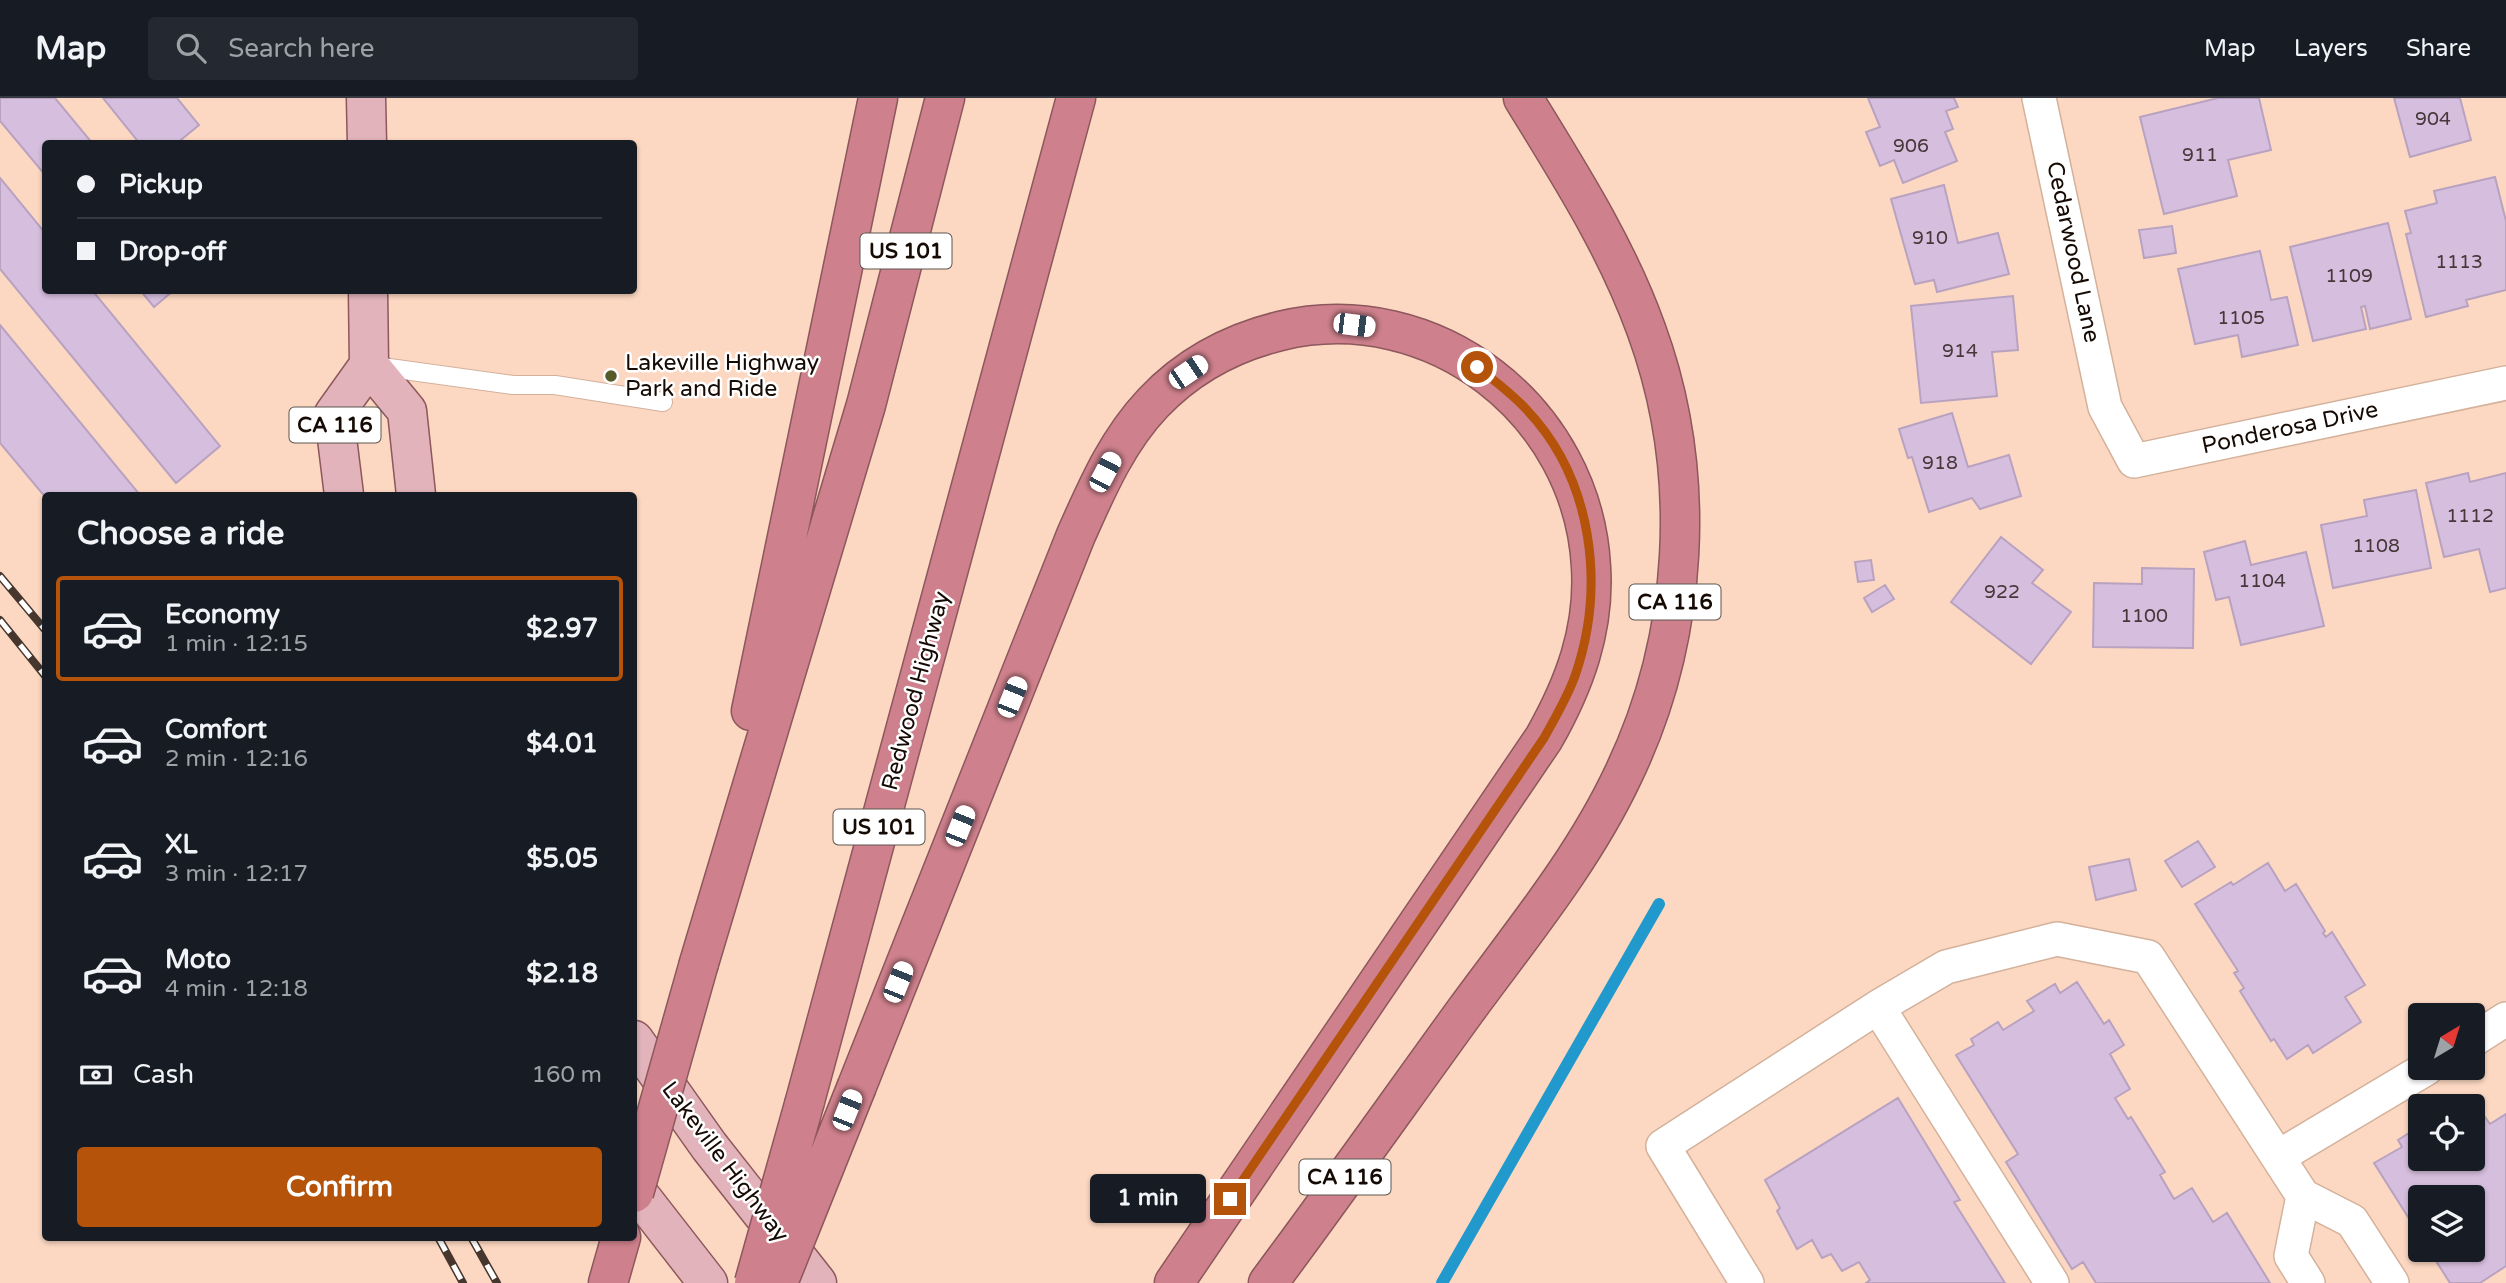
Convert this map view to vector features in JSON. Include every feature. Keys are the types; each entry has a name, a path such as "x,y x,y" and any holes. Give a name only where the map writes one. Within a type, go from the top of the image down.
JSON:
{"highway":[{"path":"699,963 878,98"},
{"name":"US 101","path":"637,1180 866,405 945,98"},
{"name":"Redwood Highway","path":"754,1283 806,1101 1076,98"},
{"name":"CA 116","path":"1268,1283 1579,852 1624,775 1656,689 1668,644 1680,554 1680,509 1671,419 1660,374 1647,331 1611,248 1523,98"},
{"path":"778,1283 1071,547 1110,463 1140,417 1170,386 1205,360 1245,342 1288,329 1331,325 1376,328 1418,338 1459,356 1495,380 1528,410 1553,445 1573,483 1587,527 1591,569 1590,614 1581,657 1565,699 1544,738 1174,1283"},
{"path":"608,1283 620,1241"}],"main road":[{"path":"366,98 367,140"},
{"path":"368,294 369,366 407,411 416,492"},
{"name":"CA 116","path":"344,492 334,414 369,366"},
{"name":"Lakeville Highway","path":"637,1044 709,1146 817,1283"},
{"path":"637,1194 708,1283"}],"street":[{"name":"Cedarwood Lane","path":"2039,98 2105,407"},
{"name":"Ponderosa Drive","path":"2105,407 2134,461 2506,383"},
{"path":"1747,1283 1663,1146 1878,1007 1946,967 2057,939 2148,957 2302,1196 2352,1221 2392,1283"},
{"path":"1878,1007 2052,1283"},
{"path":"2485,1032 2506,1019"},
{"path":"2278,1157 2408,1079"},
{"path":"2302,1196 2291,1256 2308,1283"}],"lane":[{"path":"369,366 513,385 555,385 663,402"}],"building":[{"path":"0,98 55,98 90,140 42,140 42,171 0,121"},
{"path":"103,98 177,98 199,125 181,140 137,140"},
{"path":"1868,98 1954,98 1958,107 1946,111 1953,129 1945,132 1957,161 1903,183 1894,160 1880,166 1866,132 1880,127"},
{"path":"2218,98 2259,98 2271,150 2228,160 2237,196 2164,214 2140,117"},
{"path":"2394,98 2460,98 2471,140 2410,157"},
{"path":"2495,177 2506,221 2506,290 2466,300 2468,306 2426,317 2406,234 2411,233 2405,211 2437,203 2434,191"},
{"path":"0,178 42,229 42,294 95,294 220,446 176,483 0,269"},
{"path":"1944,185 1958,243 1998,233 2009,274 1937,292 1934,280 1915,284 1891,199"},
{"path":"2388,223 2411,319 2370,329 2365,306 2361,307 2366,329 2313,341 2290,247"},
{"path":"2172,226 2176,253 2144,258 2139,230"},
{"path":"2260,251 2271,300 2287,297 2298,345 2242,357 2238,335 2195,344 2178,269"},
{"path":"143,294 169,294 154,307"},
{"path":"2013,296 2018,350 1992,352 1997,396 1921,403 1911,306"},
{"path":"0,325 138,492 42,493 0,443"},
{"path":"1952,413 1968,467 2009,455 2021,496 1980,509 1972,498 1929,512 1912,457 1908,458 1899,429"},
{"path":"2468,473 2470,482 2506,473 2506,588 2490,592 2479,549 2444,557 2426,483"},
{"path":"2416,490 2431,568 2333,588 2321,525 2367,516 2364,500"},
{"path":"2001,537 2043,570 2032,583 2071,612 2031,664 1951,602"},
{"path":"2245,541 2251,565 2306,552 2324,626 2241,645 2229,597 2216,600 2204,552"},
{"path":"1871,560 1874,580 1858,582 1855,562"},
{"path":"2142,568 2194,569 2193,648 2093,647 2094,583 2142,584"},
{"path":"1885,585 1894,599 1872,612 1864,598"},
{"path":"2198,841 2215,867 2182,887 2165,861"},
{"path":"2129,859 2136,890 2096,900 2089,867"},
{"path":"2268,863 2285,891 2296,884 2325,931 2323,933 2326,937 2332,932 2365,985 2345,997 2361,1022 2313,1053 2308,1045 2287,1059 2274,1039 2271,1041 2240,991 2244,988 2234,973 2238,971 2195,904"},
{"path":"2077,982 2104,1024 2109,1020 2124,1045 2110,1054 2130,1089 2115,1098 2128,1119 2131,1117 2165,1172 2160,1175 2174,1199 2192,1188 2213,1222 2227,1213 2270,1283 2096,1283 2083,1262 2072,1269 2006,1162 2018,1154 1956,1055 1974,1045 1971,1039 1998,1022 2003,1030 2034,1011 2027,1001 2055,984 2060,993"},
{"path":"1898,1098 1960,1200 1954,1202 2005,1283 1866,1283 1870,1280 1859,1262 1842,1271 1831,1254 1822,1258 1812,1240 1797,1249 1777,1211 1780,1208 1765,1180"},
{"path":"2506,1114 2506,1266 2480,1283 2450,1283 2437,1262 2485,1262 2485,1185 2408,1185 2408,1217 2374,1163 2402,1147 2398,1140 2408,1134 2408,1171 2485,1171 2485,1117 2490,1124"}],"waterway":[{"path":"1442,1283 1659,904"}],"railway":[{"path":"0,576 42,626"},
{"path":"0,620 42,672"},
{"path":"440,1241 463,1283"},
{"path":"473,1241 497,1283"}],"place":[{"name":"Lakeville Highway Park and Ride","path":"611,376"}],"route":[{"path":"1230,1199 1544,738 1565,699 1581,657 1590,614 1590,547 1587,527 1573,483 1553,445 1528,410 1477,367"}]}
